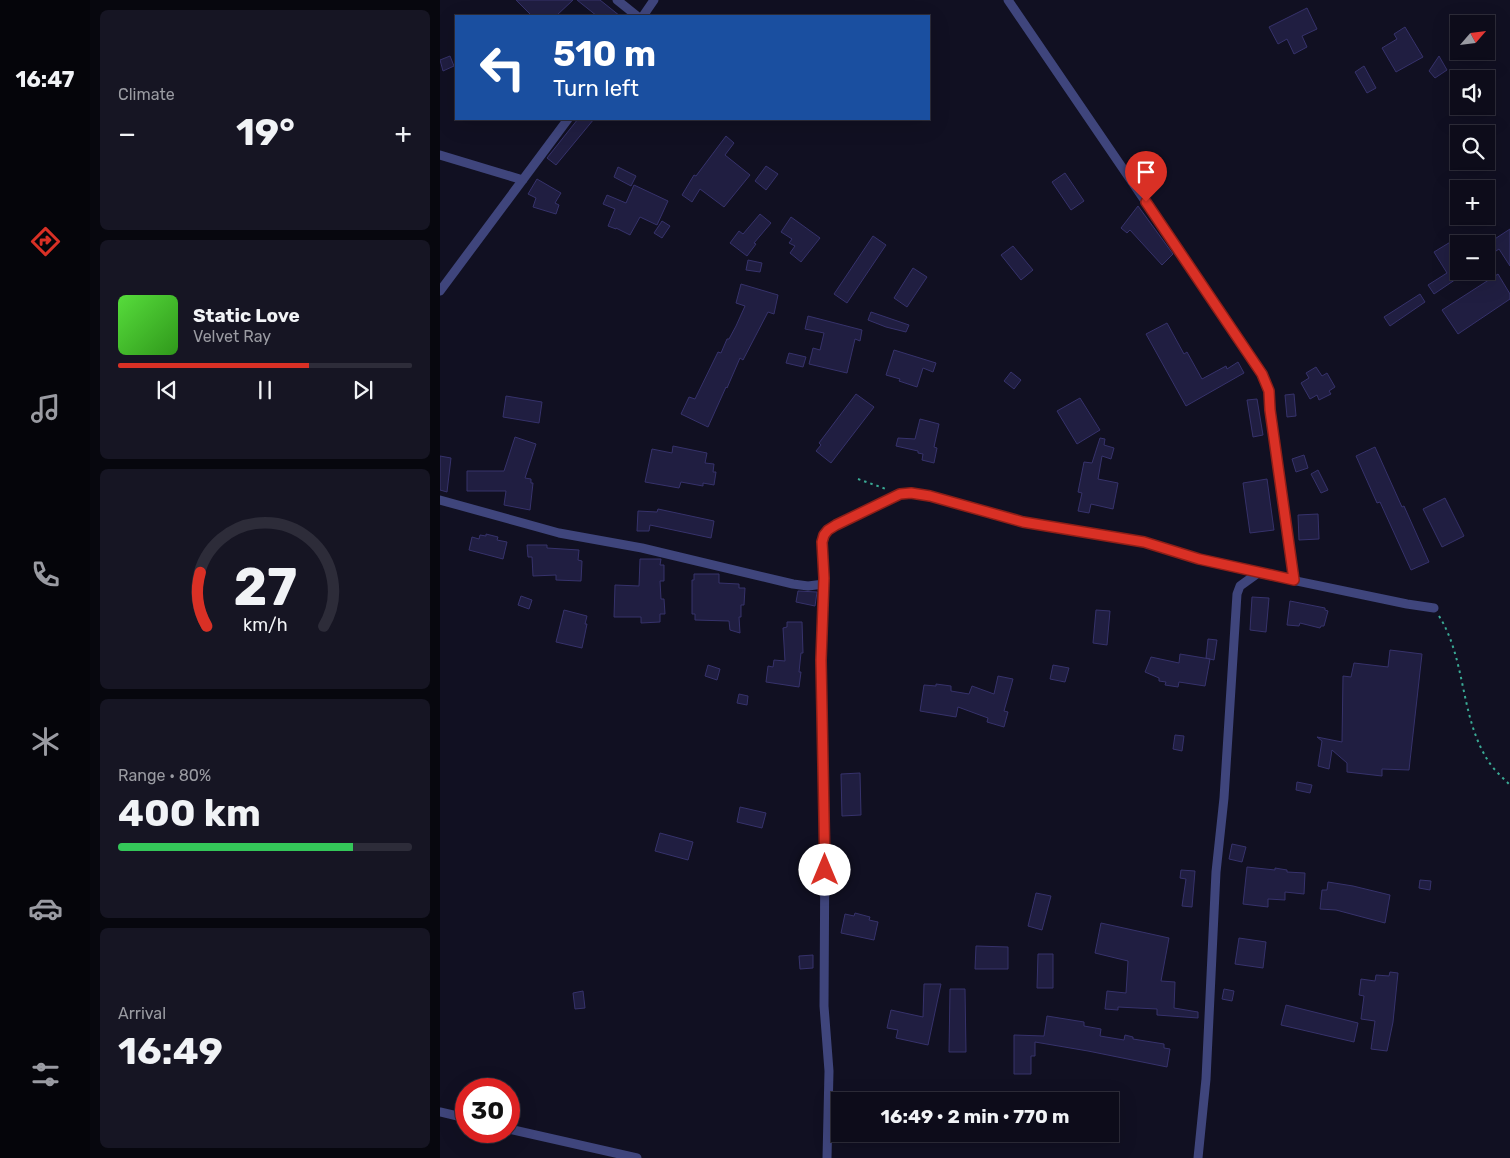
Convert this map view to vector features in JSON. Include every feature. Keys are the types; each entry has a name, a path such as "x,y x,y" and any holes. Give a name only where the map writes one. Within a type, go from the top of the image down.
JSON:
{"street":[{"path":"617,0 636,15"},
{"path":"644,15 654,0"},
{"path":"1008,0 1262,374 1269,391 1270,410 1294,580"},
{"path":"440,291 567,120"},
{"path":"440,155 524,180"},
{"path":"827,1158 828,1071 824,1006 825,830 821,660 824,584 822,542 828,530 900,494 911,493 930,496 1023,522 1144,542 1174,552 1258,573 1434,608"},
{"path":"440,500 559,533 642,548 794,584 808,586 824,584"},
{"path":"1198,1158 1206,1079 1216,872 1224,798 1237,594 1240,586 1258,573"},
{"path":"440,1112 455,1115"},
{"path":"520,1131 637,1158"}],"path":[{"path":"858,479 900,494"},
{"path":"1434,608 1448,630 1462,689 1478,741 1487,760 1510,785"}],"building":[{"path":"516,0 573,0 557,15 531,15"},
{"path":"577,0 600,0 619,15 596,15"},
{"path":"1307,8 1317,29 1302,36 1307,47 1294,54 1287,39 1278,44 1269,27"},
{"path":"1405,27 1423,57 1396,72 1382,48 1397,39 1394,34"},
{"path":"450,56 454,66 443,71 440,60"},
{"path":"1439,56 1447,70 1435,78 1429,71"},
{"path":"1364,66 1376,88 1367,93 1355,72"},
{"path":"577,120 593,120 556,165 547,158"},
{"path":"726,136 734,143 725,155 750,175 724,207 700,189 692,202 682,195 694,175 696,176"},
{"path":"766,166 778,174 766,190 755,181"},
{"path":"618,167 636,176 631,186 614,177"},
{"path":"1065,173 1084,201 1071,210 1052,182"},
{"path":"537,179 561,193 555,203 559,205 556,214 533,207 536,198 528,194"},
{"path":"634,185 668,201 657,225 640,217 630,235 608,226 615,209 603,204 607,195 626,203"},
{"path":"1138,206 1173,254 1162,265 1130,230 1127,233 1121,228"},
{"path":"760,214 771,223 754,243 756,244 747,256 730,243 739,231 743,234"},
{"path":"791,217 820,238 801,262 790,253 795,246 789,243 792,239 781,232"},
{"path":"662,221 670,226 662,238 654,233"},
{"path":"1510,229 1510,266 1499,249 1495,252 1495,239"},
{"path":"873,236 886,245 847,303 834,294"},
{"path":"1450,242 1450,280 1455,280 1434,294 1428,285 1447,273 1434,252"},
{"path":"1013,246 1033,270 1021,280 1001,255"},
{"path":"748,260 762,263 760,272 746,270"},
{"path":"913,268 927,277 907,307 894,298"},
{"path":"1498,274 1510,294 1510,299 1458,334 1442,310 1489,280 1495,280 1495,276"},
{"path":"741,284 778,295 774,314 768,312 743,360 740,358 708,427 681,414 689,397 695,399 718,352 721,353 727,339 729,339 736,326 745,306 736,303"},
{"path":"1420,294 1425,302 1390,326 1384,317"},
{"path":"871,312 909,325 906,332 868,320"},
{"path":"808,316 862,330 860,341 855,339 847,373 809,364 813,348 820,350 824,333 805,329"},
{"path":"1167,323 1184,354 1187,352 1202,379 1226,366 1227,369 1238,362 1244,373 1186,406 1146,334"},
{"path":"894,350 936,363 933,372 923,368 917,387 886,375"},
{"path":"789,353 806,357 803,367 786,363"},
{"path":"1316,367 1322,376 1327,373 1335,387 1329,391 1331,394 1319,400 1317,395 1310,399 1301,383 1309,378 1306,373"},
{"path":"1011,372 1021,380 1014,389 1004,381"},
{"path":"856,394 874,407 831,463 816,451 821,445 819,443"},
{"path":"1294,394 1296,416 1287,417 1285,395"},
{"path":"506,396 542,402 539,423 503,417"},
{"path":"1080,398 1100,430 1077,444 1057,411"},
{"path":"1257,399 1263,435 1253,437 1247,400"},
{"path":"920,419 939,424 934,447 937,448 934,463 922,460 923,454 918,453 918,451 896,446 898,438 915,439"},
{"path":"515,437 536,444 525,478 531,479 531,483 533,483 530,510 504,505 506,491 467,491 467,471 504,471"},
{"path":"1100,438 1105,439 1104,445 1114,448 1111,459 1102,456 1098,479 1118,483 1113,509 1091,504 1089,513 1078,511 1082,493 1078,492 1084,462 1092,463"},
{"path":"673,446 707,453 705,463 714,464 713,472 716,472 714,485 703,483 703,486 681,482 679,488 645,482 652,449 672,453"},
{"path":"1375,447 1429,562 1411,570 1380,502 1377,503 1356,456"},
{"path":"1304,455 1308,468 1296,472 1292,459"},
{"path":"440,456 451,458 447,492 440,490"},
{"path":"1318,470 1328,490 1321,493 1311,474"},
{"path":"1267,479 1274,530 1250,533 1243,483"},
{"path":"1445,498 1464,536 1442,547 1423,509"},
{"path":"658,509 714,521 711,538 650,525 649,531 637,531 638,511 657,512"},
{"path":"1318,514 1319,539 1299,540 1298,515"},
{"path":"486,534 498,537 497,540 507,542 503,559 469,550 472,537 479,539 480,535 486,536"},
{"path":"527,545 547,545 547,548 579,550 578,560 582,561 581,581 556,580 556,575 533,576 532,557 528,557"},
{"path":"640,559 661,559 660,565 664,565 664,581 660,581 661,599 664,599 665,614 660,614 660,622 641,623 641,617 614,617 615,585 639,586"},
{"path":"694,574 719,574 719,583 739,584 739,588 745,588 744,605 741,605 741,617 739,617 740,633 730,630 729,621 695,620 695,614 692,614 692,580 694,580"},
{"path":"798,591 817,592 815,606 796,602"},
{"path":"521,596 532,600 529,609 518,605"},
{"path":"1252,597 1269,598 1266,632 1250,630"},
{"path":"1290,601 1325,608 1328,611 1324,626 1320,628 1300,623 1299,626 1287,625"},
{"path":"564,610 587,616 582,648 556,642"},
{"path":"1096,610 1110,611 1107,645 1093,643"},
{"path":"787,622 802,622 803,653 801,653 799,687 766,682 768,666 773,667 774,660 785,661 783,628 787,627"},
{"path":"1208,639 1217,640 1214,660 1206,658"},
{"path":"1390,650 1422,654 1409,770 1382,769 1382,776 1347,772 1347,763 1332,750 1329,769 1318,766 1322,741 1317,737 1342,742 1343,676 1351,677 1354,663 1388,667"},
{"path":"1180,654 1210,659 1205,686 1179,682 1178,687 1165,685 1166,682 1159,681 1159,678 1145,672 1151,657 1179,663"},
{"path":"708,665 720,669 717,680 705,676"},
{"path":"1053,665 1069,668 1065,682 1050,679"},
{"path":"998,676 1013,679 1004,711 1008,712 1004,727 987,722 988,718 958,707 956,717 920,711 924,685 951,686 951,691 969,694 972,686 994,694"},
{"path":"739,694 748,696 747,705 737,703"},
{"path":"1175,735 1184,736 1182,751 1173,749"},
{"path":"860,773 861,815 842,816 841,774"},
{"path":"1297,782 1312,785 1310,793 1296,790"},
{"path":"740,807 766,813 762,828 737,822"},
{"path":"660,833 693,842 688,860 655,851"},
{"path":"1232,844 1246,847 1242,862 1229,859"},
{"path":"1247,867 1275,870 1275,868 1287,870 1287,872 1305,873 1304,894 1285,892 1285,900 1268,899 1268,907 1243,904"},
{"path":"1181,870 1195,871 1192,907 1182,906 1186,879 1180,878"},
{"path":"1420,880 1431,881 1430,890 1419,888"},
{"path":"1328,882 1390,895 1385,923 1336,910 1320,909 1322,890 1327,890"},
{"path":"1036,893 1051,896 1042,930 1028,926"},
{"path":"855,913 870,917 869,920 878,922 874,940 841,933 845,914 854,916"},
{"path":"1101,923 1169,938 1161,981 1175,982 1174,1008 1198,1012 1198,1018 1157,1015 1157,1009 1118,1007 1118,1010 1105,1009 1107,991 1126,993 1128,961 1095,953"},
{"path":"1239,938 1266,942 1263,968 1235,964"},
{"path":"976,946 1008,947 1008,969 975,969"},
{"path":"1038,954 1053,954 1053,988 1037,988"},
{"path":"813,955 813,968 800,969 799,956"},
{"path":"1390,972 1398,973 1393,1022 1387,1051 1371,1049 1375,1021 1361,1019 1364,996 1359,995 1361,979 1375,981 1376,975 1389,976"},
{"path":"924,984 941,984 928,1045 896,1038 898,1030 887,1028 891,1010 923,1017"},
{"path":"950,989 965,989 966,1052 949,1052"},
{"path":"1224,989 1234,991 1232,1001 1222,999"},
{"path":"583,991 585,1008 575,1009 573,993"},
{"path":"1286,1005 1358,1023 1354,1042 1281,1025"},
{"path":"1047,1016 1084,1022 1084,1026 1101,1029 1100,1036 1124,1040 1125,1035 1133,1037 1133,1039 1164,1044 1164,1048 1170,1049 1167,1067 1035,1042 1035,1056 1031,1056 1031,1074 1014,1074 1014,1035 1044,1036"}],"route":[{"path":"825,870 821,660 824,578 822,542 828,530 836,525 900,494 911,493 930,496 1023,522 1144,542 1199,559 1294,580 1270,410 1269,391 1262,374 1146,202"}]}
